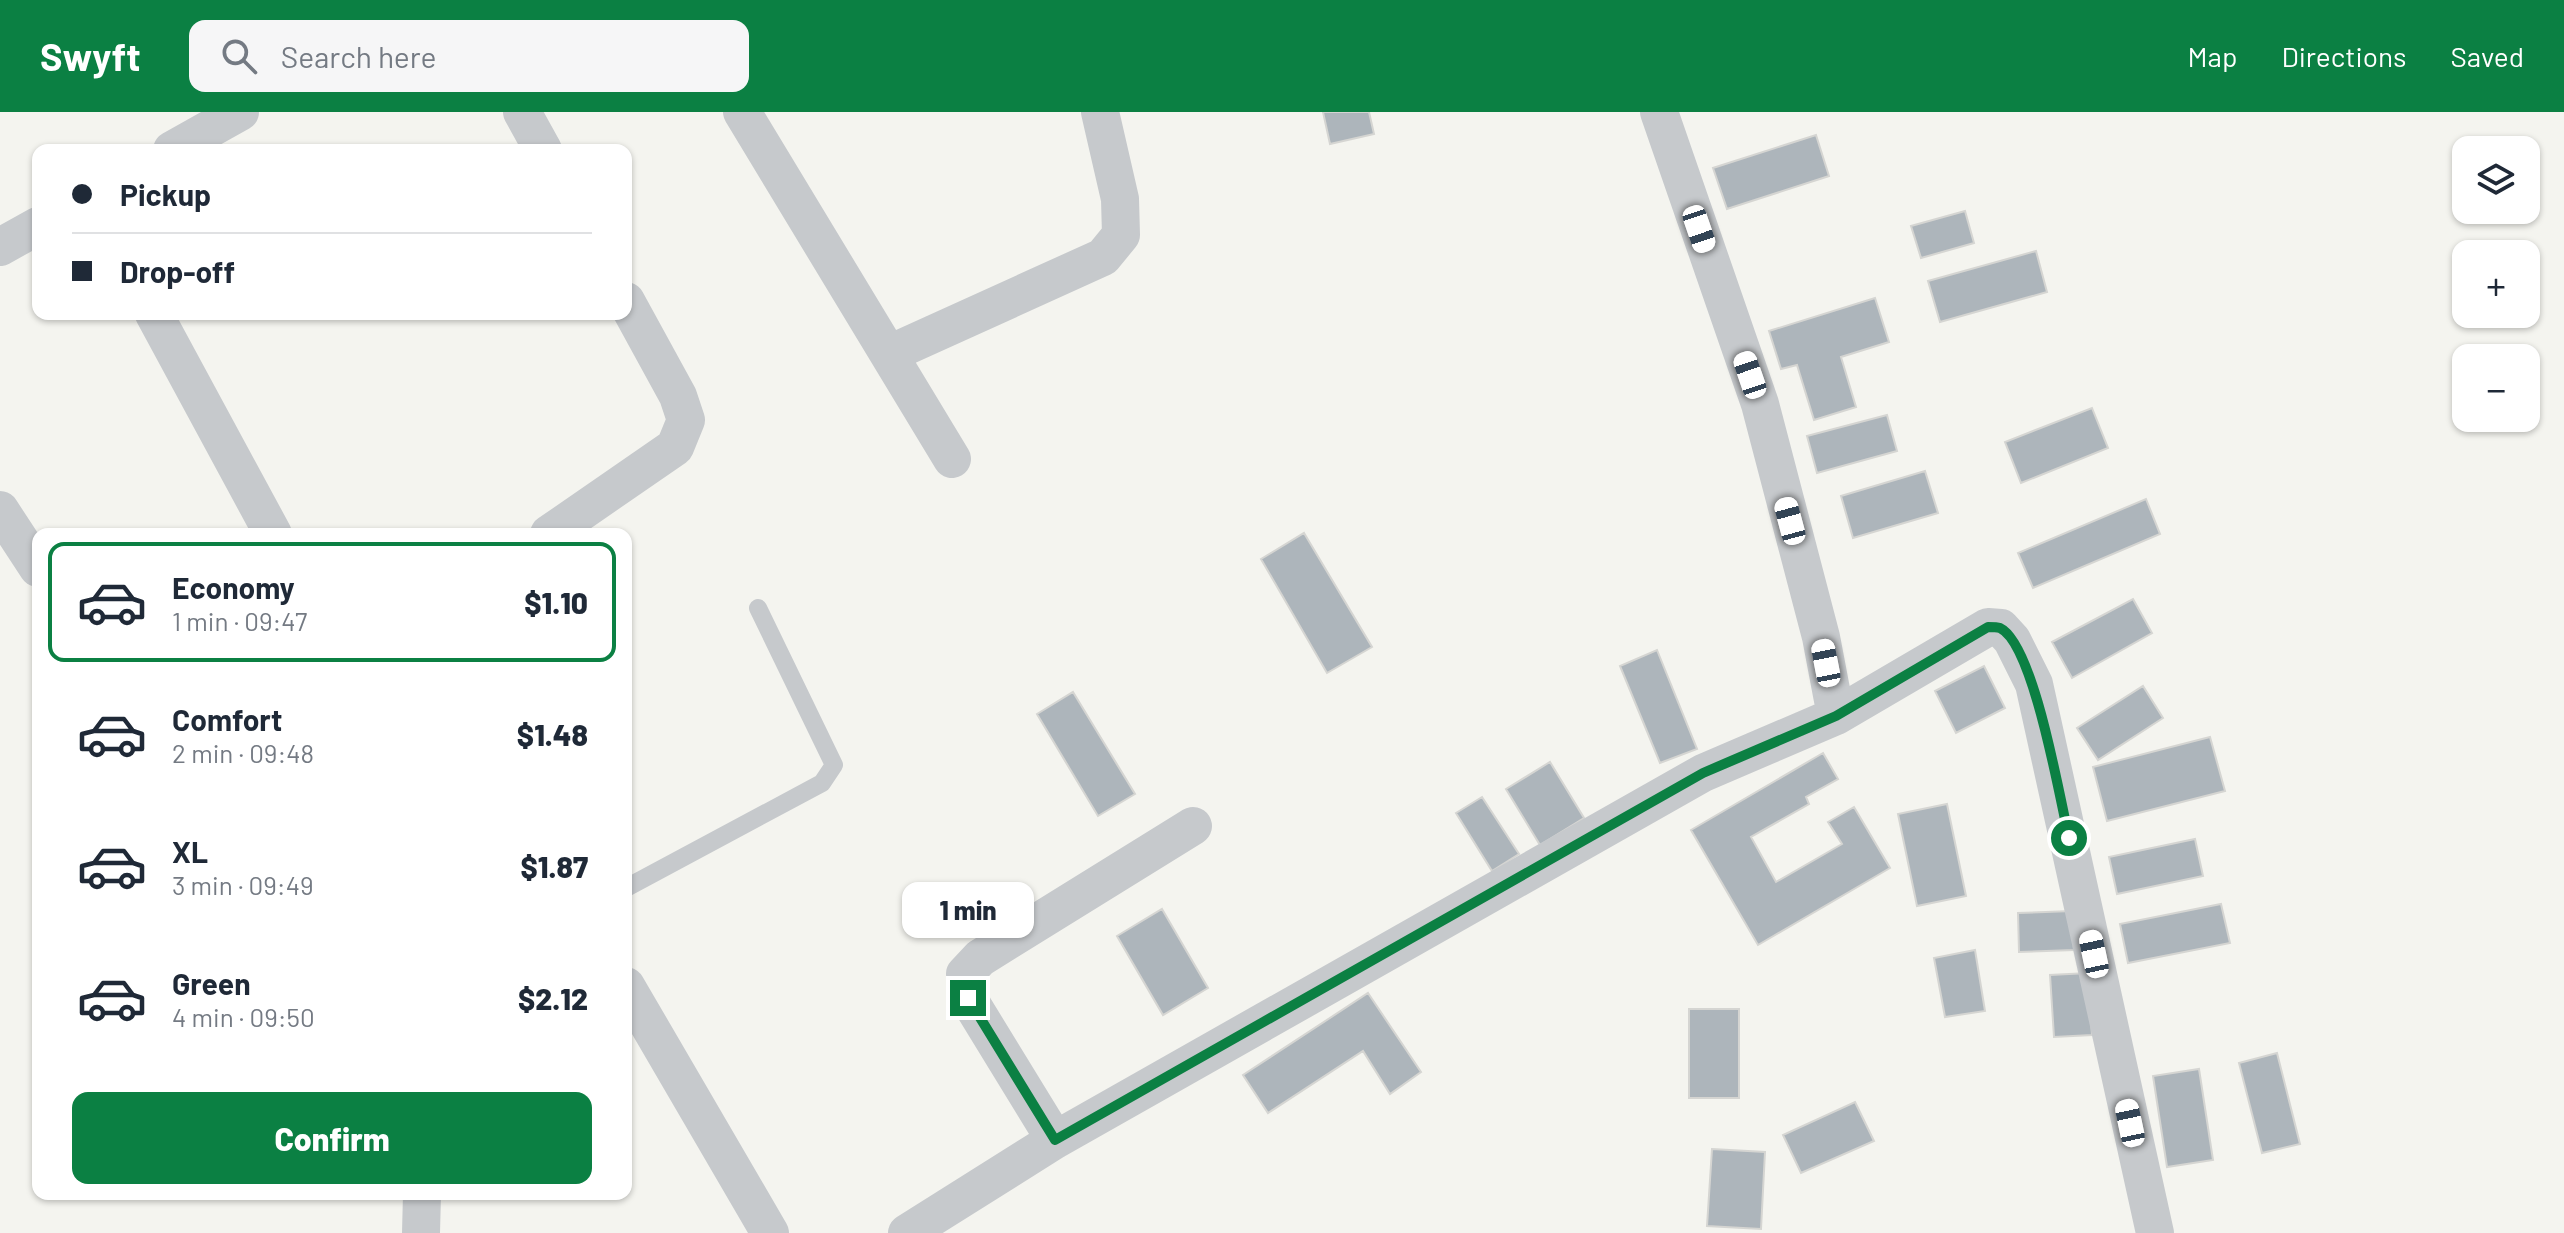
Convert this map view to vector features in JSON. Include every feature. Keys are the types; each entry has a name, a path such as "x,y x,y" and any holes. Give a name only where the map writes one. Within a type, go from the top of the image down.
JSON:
{"street":[{"path":"183,144 240,112"},
{"path":"522,112 540,144"},
{"path":"742,112 952,459"},
{"path":"889,354 1103,257 1121,235 1120,199 1100,112"},
{"path":"1659,112 1760,404 1821,637 1836,716"},
{"path":"0,247 32,229"},
{"path":"558,528 675,447 686,420 678,396 632,312"},
{"path":"157,320 270,528"},
{"path":"0,510 32,559"},
{"path":"907,1233 1055,1140 1703,773 1836,716 1988,627 2001,628 2012,640 2034,684 2155,1233"},
{"path":"1055,1140 968,998 965,974 980,958 1193,826"},
{"path":"632,996 770,1233"},
{"path":"421,1233 422,1200"}],"lane":[{"path":"632,885 822,783 834,765 758,608"}],"building":[{"path":"1323,112 1369,112 1374,134 1330,144"},
{"path":"1816,135 1829,176 1727,209 1713,168"},
{"path":"1965,211 1974,243 1921,258 1911,226"},
{"path":"2036,251 2047,292 1940,322 1928,281"},
{"path":"1875,298 1889,342 1841,357 1856,407 1814,420 1797,365 1781,369 1769,331"},
{"path":"2092,408 2108,448 2021,483 2005,442"},
{"path":"1887,415 1897,451 1817,473 1807,436"},
{"path":"1925,471 1938,513 1853,538 1841,496"},
{"path":"2146,499 2160,534 2033,588 2018,553"},
{"path":"1304,533 1372,647 1327,673 1261,559"},
{"path":"2133,599 2152,633 2072,678 2052,642"},
{"path":"1657,650 1697,749 1660,763 1620,666"},
{"path":"1984,666 2005,708 1956,733 1935,691"},
{"path":"2143,686 2163,718 2098,760 2077,728"},
{"path":"1073,692 1135,794 1098,816 1037,714"},
{"path":"2210,737 2225,791 2107,821 2093,767"},
{"path":"1823,753 1838,779 1806,797 1809,804 1751,837 1776,882 1842,844 1828,822 1854,807 1890,868 1758,945 1691,830"},
{"path":"1550,762 1584,818 1540,845 1506,789"},
{"path":"1482,797 1519,854 1492,871 1456,813"},
{"path":"1947,804 1966,896 1917,906 1898,814"},
{"path":"2195,839 2203,876 2117,894 2109,857"},
{"path":"2221,904 2230,943 2128,963 2120,924"},
{"path":"1162,909 1208,988 1163,1015 1117,936"},
{"path":"2072,911 2074,950 2019,952 2018,913"},
{"path":"1975,950 1985,1011 1945,1017 1934,958"},
{"path":"2088,973 2092,1035 2054,1037 2050,975"},
{"path":"1368,993 1421,1072 1390,1094 1363,1051 1268,1113 1243,1075"},
{"path":"1689,1009 1739,1009 1739,1098 1689,1098"},
{"path":"2277,1053 2300,1144 2262,1153 2239,1063"},
{"path":"2199,1069 2213,1160 2167,1167 2153,1076"},
{"path":"1855,1102 1874,1141 1801,1173 1783,1135"},
{"path":"1712,1149 1765,1152 1761,1229 1707,1226"}],"route":[{"path":"968,998 1055,1140 1703,773 1836,716 1988,627 2001,628 2012,640 2034,684 2069,838"}]}
